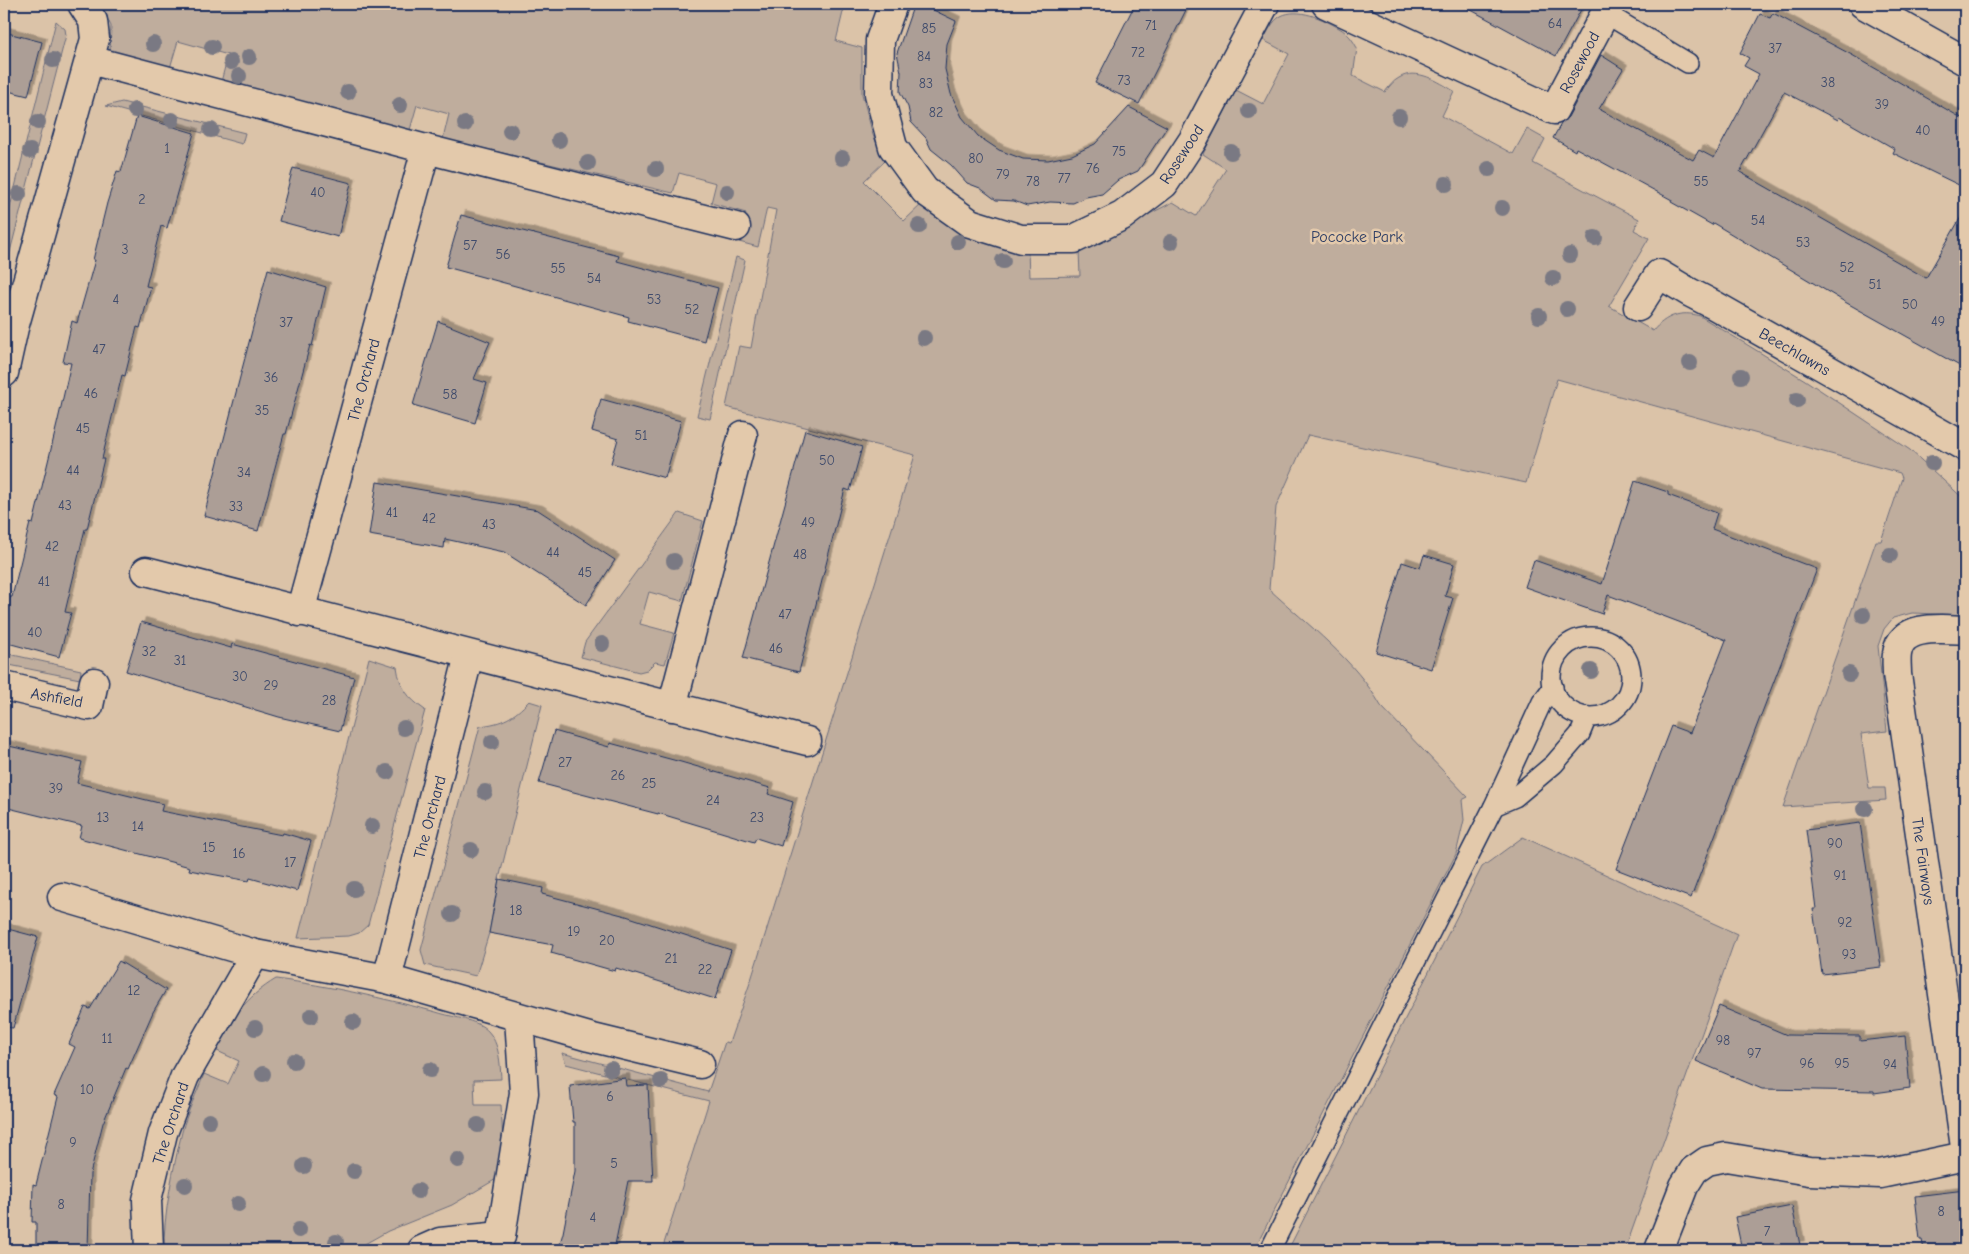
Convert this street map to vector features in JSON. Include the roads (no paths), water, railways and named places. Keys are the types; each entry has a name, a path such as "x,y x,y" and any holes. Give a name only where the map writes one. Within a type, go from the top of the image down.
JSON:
{"street":[{"path":"4,373 9,327 95,38 93,21 82,4"},
{"name":"Rosewood","path":"893,4 880,40 879,94 893,147 925,191 970,223 1021,239 1074,239 1122,216 1164,184 1193,140 1265,4"},
{"name":"Rosewood","path":"1326,4 1554,110 1608,9"},
{"path":"1864,4 1965,61"},
{"path":"90,60 426,149 736,227"},
{"name":"The Orchard","path":"300,612 426,149"},
{"name":"Beechlawns","path":"1638,307 1659,274 1965,447"},
{"path":"672,707 743,435"},
{"path":"146,571 807,741"},
{"name":"The Fairways","path":"1965,630 1932,629 1913,633 1905,637 1897,652 1897,674 1965,1147"},
{"name":"The Orchard","path":"387,979 470,655"},
{"name":"Ashfield","path":"4,686 89,706 94,682"},
{"path":"62,898 255,954 387,979 519,1018 700,1064"},
{"name":"The Orchard","path":"149,1250 147,1200 163,1133 184,1076 255,954"},
{"path":"422,1250 440,1242 498,1243 524,1093 519,1018"},
{"path":"1659,1250 1684,1186 1694,1170 1707,1161 1726,1157 1809,1171 1880,1174 1965,1156"}],"lane":[{"path":"1608,9 1688,63"},
{"path":"1586,637 1600,637 1612,642 1622,651 1629,663 1632,676 1630,689 1623,702 1613,711 1600,716 1587,717 1565,707 1553,687 1552,674 1555,661 1562,649 1573,641 1586,637"},
{"path":"1270,1250 1494,806 1542,702 1553,687"},
{"path":"1494,806 1515,797 1554,764 1580,734 1587,717"}],"park label":[{"name":"Pococke Park","path":"1357,236"}]}
